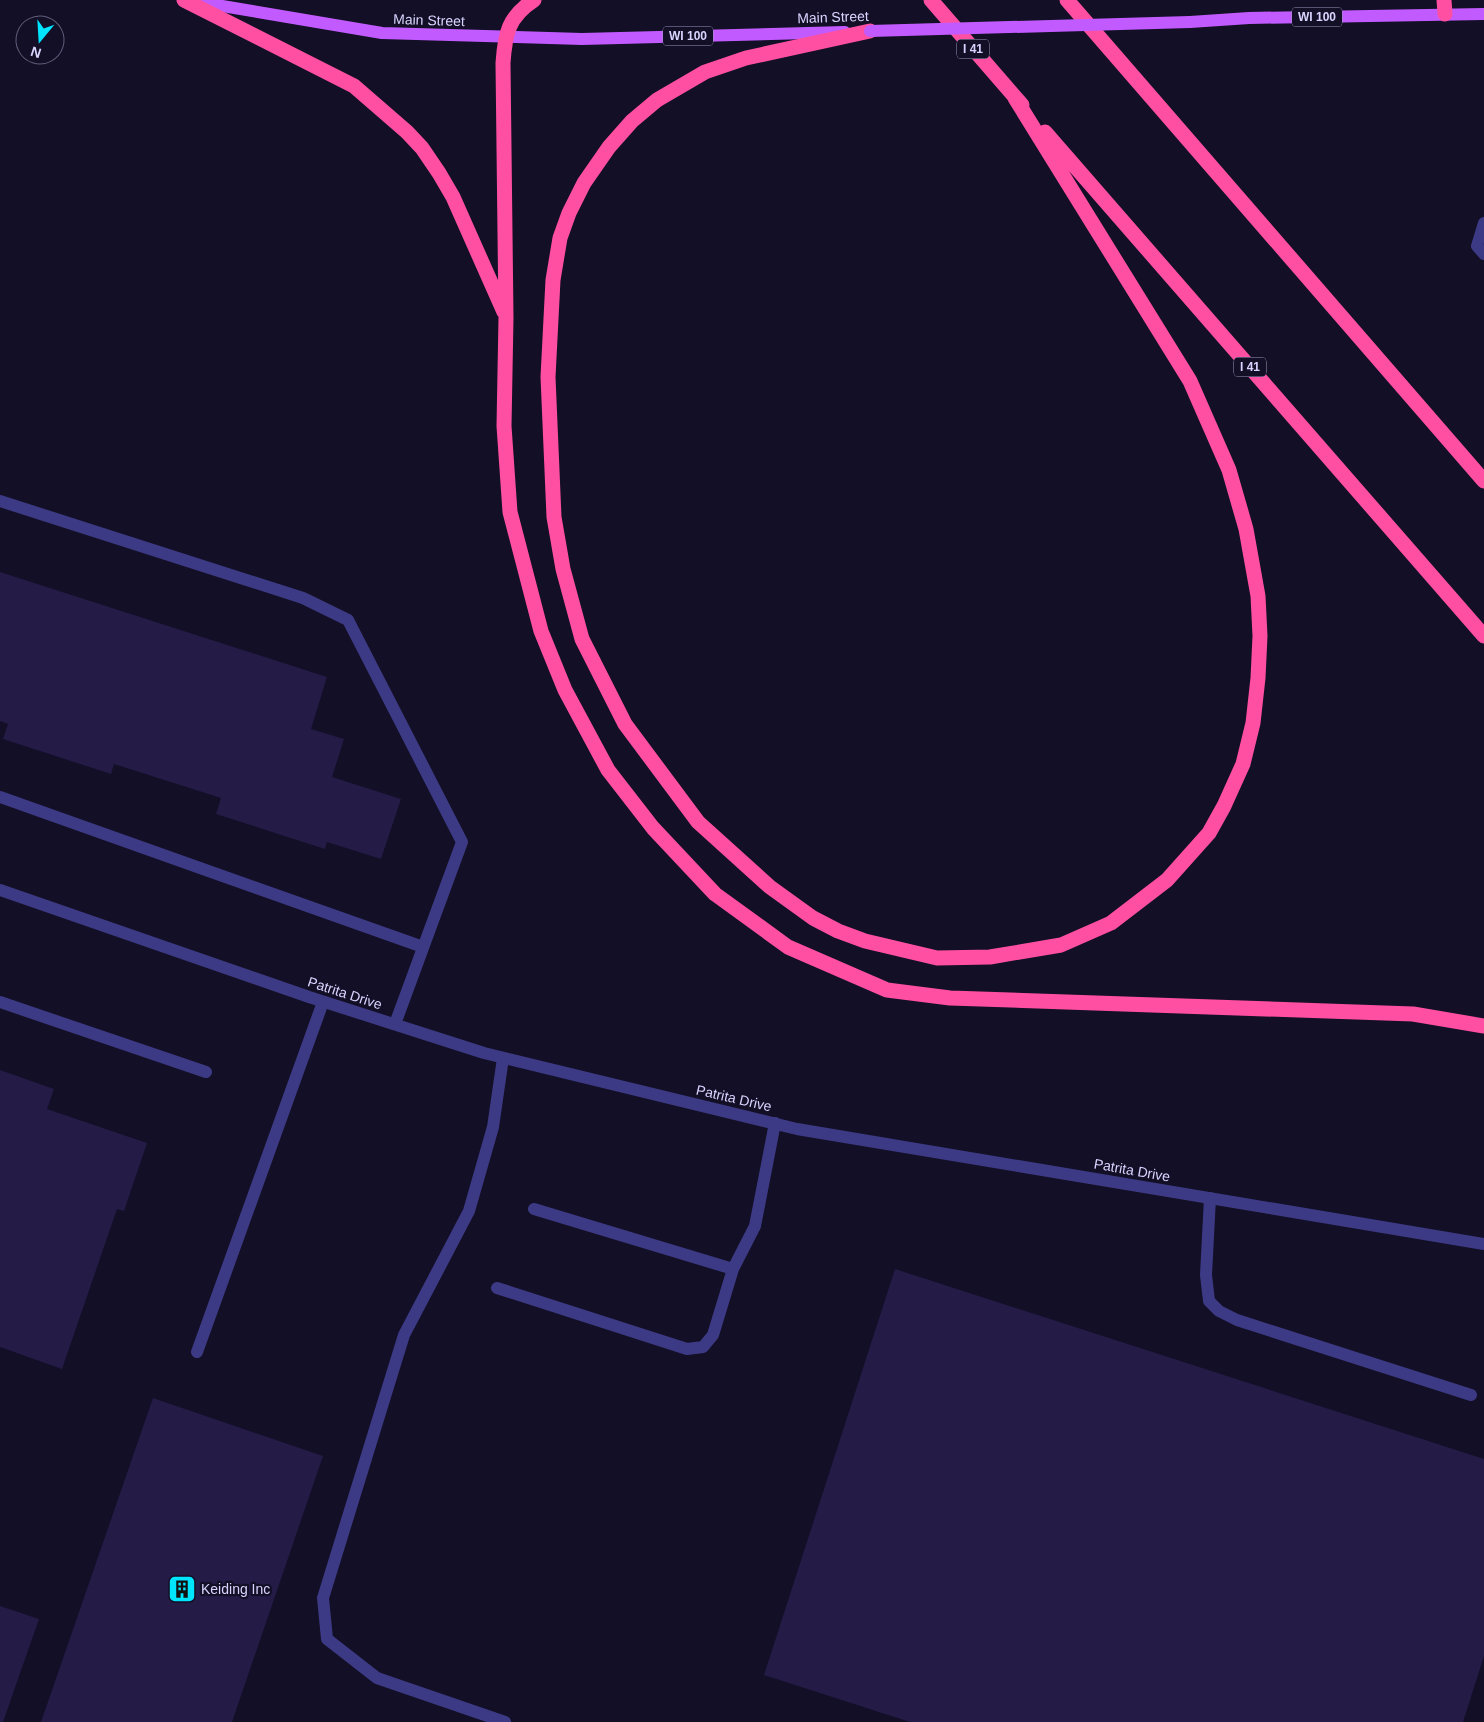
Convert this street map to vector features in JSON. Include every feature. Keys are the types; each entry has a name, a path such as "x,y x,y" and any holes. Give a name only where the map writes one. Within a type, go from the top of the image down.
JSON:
{"highway":[{"path":"185,0 354,86 408,132 422,148 453,197 506,318"},
{"path":"534,0 519,10 513,19 505,38 503,70 506,318 504,426 510,512 545,639 565,690 608,770 653,828 716,894 788,947 887,990 950,998 1413,1014 1484,1026"},
{"name":"I 41","path":"931,0 1484,636"},
{"path":"1067,0 1484,481"},
{"path":"1081,0 1150,98"},
{"path":"870,31 746,58 705,72 657,100 632,121 609,147 584,182 569,213 560,238 553,280 548,377 554,518 563,569 582,639 625,724 698,822 770,887 813,918 838,931 865,941 937,958 990,957 1061,945 1111,923 1167,880 1209,832 1224,806 1243,764 1253,723 1258,678 1260,636 1258,596 1246,529 1229,470 1190,381 1015,98"}],"main road":[{"name":"Main Street","path":"185,0 382,33 582,39 1190,22 1444,7 1484,14"}],"street":[{"path":"1484,223 1477,246 1484,254"},
{"path":"0,502 303,598 348,620 462,842 395,1024"},
{"path":"0,797 423,947"},
{"name":"Patrita Drive","path":"0,890 323,1002 484,1053 775,1123 807,1130 1484,1244"},
{"path":"0,1002 206,1072"},
{"path":"197,1352 323,1002"},
{"path":"503,1058 493,1127 469,1211 404,1335 323,1598 327,1639 377,1678 505,1722"},
{"path":"497,1288 687,1349 703,1347 713,1335 733,1269 755,1226 775,1123"},
{"path":"1210,1198 1206,1275 1209,1301 1219,1311 1237,1320 1471,1395"},
{"path":"534,1209 733,1269"}],"building":[{"path":"0,572 327,677 311,729 344,739 332,777 401,799 381,859 327,842 325,849 216,814 221,798 114,764 111,774 3,739 8,724 0,721"},
{"path":"0,1070 54,1089 47,1109 147,1143 124,1211 117,1209 62,1369 0,1347"},
{"path":"895,1269 1484,1459 1484,1656 1463,1722 910,1722 764,1675"},
{"name":"Keiding Inc","path":"153,1398 323,1456 232,1722 41,1722"},
{"path":"0,1606 39,1619 3,1722 0,1722"}],"place":[{"name":"Keiding Inc","path":"182,1589"}]}
